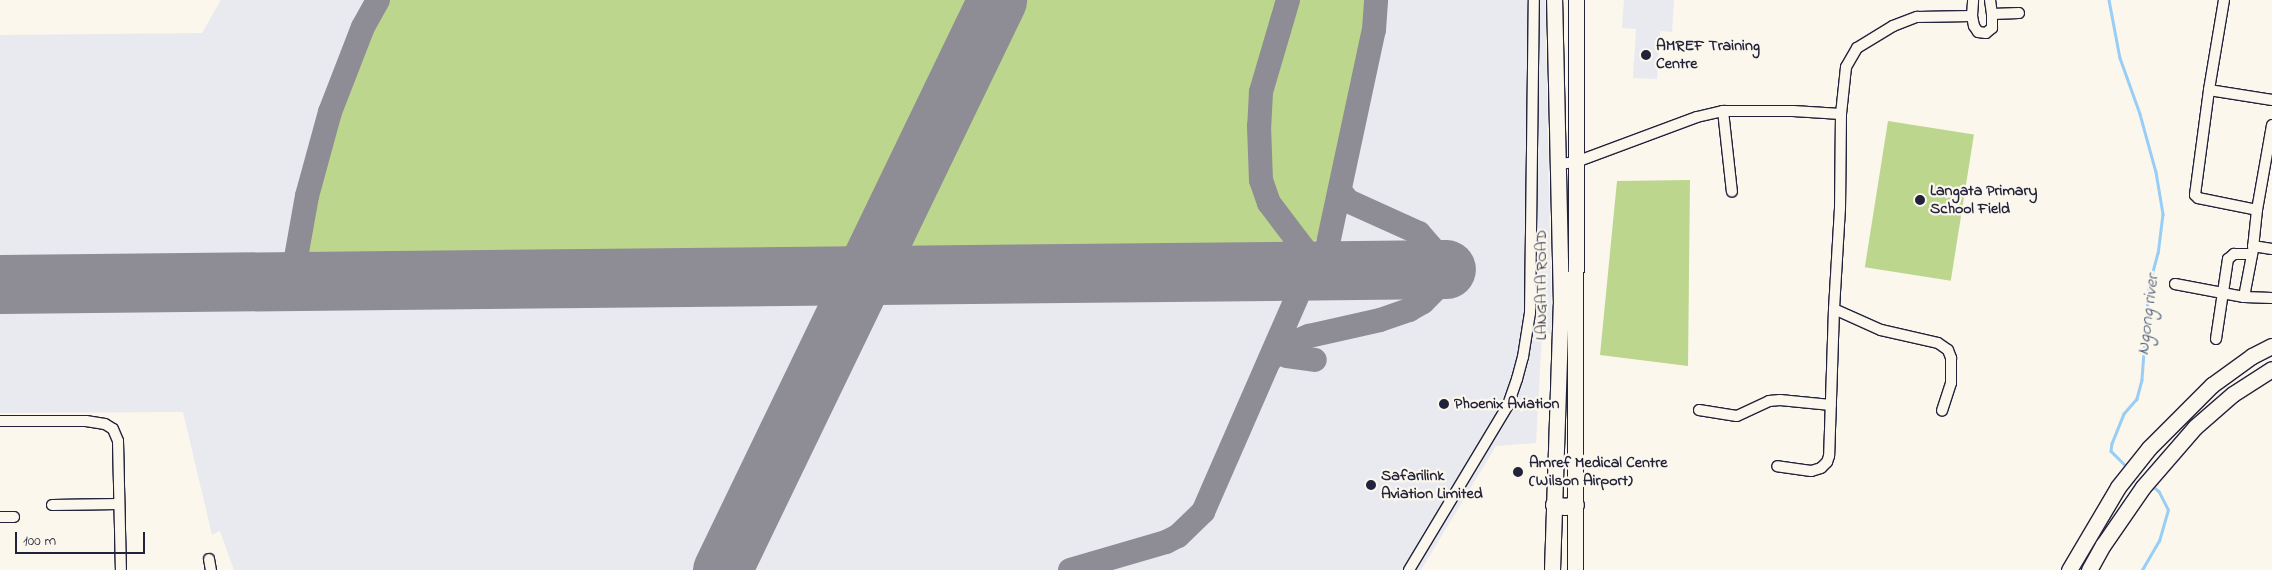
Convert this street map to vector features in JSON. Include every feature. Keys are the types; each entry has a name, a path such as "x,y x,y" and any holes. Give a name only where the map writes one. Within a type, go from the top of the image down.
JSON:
{"main road":[{"name":"LANGATA ROAD","path":"1552,570 1561,304 1554,0"},
{"name":"LANGATA ROAD","path":"1575,570 1576,0"},
{"path":"2069,570 2098,518 2132,469 2173,422 2212,385 2252,356 2272,346"},
{"path":"2089,570 2103,544 2147,481 2195,427 2232,394 2272,369"},
{"path":"1554,505 1576,505"}],"street":[{"path":"1409,570 1508,405 1518,380 1523,357 1530,294 1534,0"},
{"path":"1973,0 1972,16 1974,26 1978,32 1986,33 1992,28 1990,0"},
{"path":"2224,0 2209,90 2195,195 2198,198 2256,210"},
{"path":"1992,14 2019,13"},
{"path":"1777,466 1811,471 1821,468 1827,462 1840,208 1841,114 1846,67 1857,48 1893,26 1917,17 1972,16"},
{"path":"2209,90 2272,100"},
{"path":"1558,164 1576,162 1697,117 1723,111 1793,111 1841,114"},
{"path":"1723,111 1732,192"},
{"path":"2244,296 2252,250 2256,210 2272,125"},
{"path":"2216,339 2228,258 2234,254 2252,250 2272,249"},
{"path":"2175,284 2223,293 2272,298"},
{"path":"1834,309 1881,330 1938,343 1948,350 1951,358 1951,383 1942,411"},
{"path":"1700,410 1737,416 1769,402 1780,400 1831,405"},
{"path":"0,422 86,421 105,424 114,429 118,441 121,570"},
{"path":"52,505 119,504"},
{"path":"0,517 14,517"}],"shaded area":[{"path":"221,0 1545,0 1552,334 1542,333 1536,443 1496,446 1421,570 234,570 220,531 212,535 183,412 0,413 0,35 202,33"},
{"name":"AMREF Training Centre","path":"1624,0 1674,0 1672,32 1660,31 1657,79 1633,78 1636,29 1622,28"}],"green space":[{"path":"387,0 975,0 850,249 583,257 316,258 308,251 305,237 321,170 364,51"},
{"path":"1015,0 1365,0 1367,9 1327,212 1319,236 1310,247 1300,251 912,251 904,247 901,241 902,235"},
{"name":"Langata Primary School Field","path":"1888,121 1974,135 1951,281 1865,267"},
{"path":"1690,180 1688,366 1600,355 1617,181"}],"waterway":[{"name":"Ngong river","path":"2109,0 2120,58 2140,114 2156,172 2163,214 2158,253 2149,286 2142,380 2137,399 2124,414 2112,443 2111,451 2127,467"},
{"name":"Ngong river","path":"2142,570 2159,541 2168,510 2159,492 2151,485"}],"taxiway":[{"path":"292,280 307,196 330,112 363,27 378,0"},
{"path":"1288,0 1261,92 1259,126 1261,180 1269,203 1313,261"},
{"path":"1281,271 1313,261 1326,253 1374,30 1376,0"},
{"path":"1340,191 1348,201 1419,233 1438,255"},
{"path":"1070,570 1166,542 1178,536 1203,512 1299,292 1300,287 1296,280 1281,271"},
{"path":"1271,359 1285,346 1309,336 1380,320 1409,310 1423,302 1436,289"},
{"path":"1280,338 1281,350 1287,356 1315,360"}],"runway":[{"path":"722,570 997,0"},
{"path":"0,284 1446,269"}],"place":[{"name":"AMREF Training Centre","path":"1646,55"},
{"name":"Langata Primary School Field","path":"1920,200"},
{"name":"Phoenix Aviation","path":"1444,404"},
{"name":"Amref Medical Centre (Wilson Airport)","path":"1518,472"},
{"name":"Safarilink Aviation Limited","path":"1371,485"}]}
